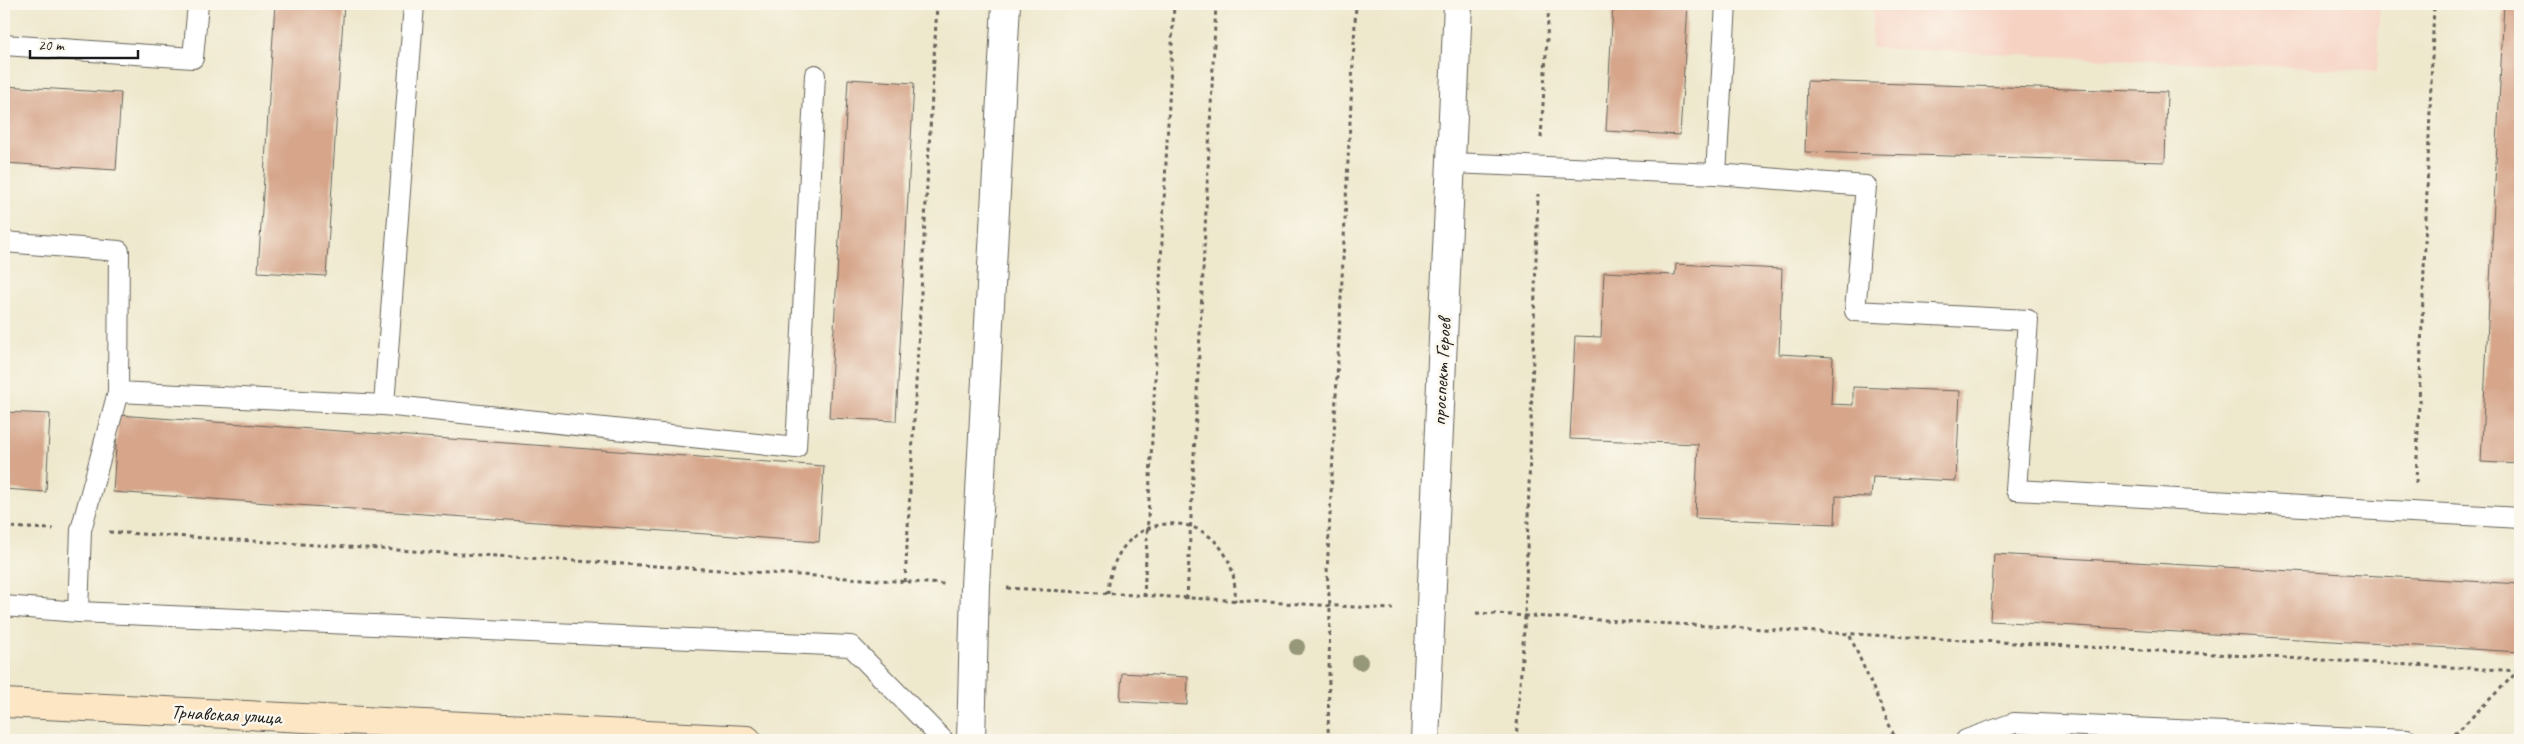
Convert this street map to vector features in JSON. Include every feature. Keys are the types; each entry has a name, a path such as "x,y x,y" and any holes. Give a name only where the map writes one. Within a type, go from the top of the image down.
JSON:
{"main road":[{"name":"Трнавская улица","path":"4,703 747,740"}],"street":[{"path":"971,740 975,586 1006,4"},
{"name":"проспект Героев","path":"1424,740 1458,4"}],"lane":[{"path":"4,45 193,58 198,4"},
{"path":"384,406 414,4"},
{"path":"1716,174 1726,4"},
{"path":"118,392 384,406 796,448 816,75"},
{"path":"1451,164 1716,174 1866,186 1855,311 2028,320 2016,490 2520,518"},
{"path":"4,242 119,251 118,392 80,530 78,612"},
{"path":"4,606 78,612 851,646 943,740"},
{"path":"1966,740 2014,724 2407,740"}],"path":[{"path":"905,582 938,4"},
{"path":"1144,597 1174,4"},
{"path":"1186,599 1216,4"},
{"path":"1328,740 1330,606 1326,573 1356,4"},
{"path":"1516,740 1524,616 1539,167 1549,4"},
{"path":"2415,512 2434,4"},
{"path":"1108,594 1109,576 1114,559 1125,544 1156,525 1175,524 1190,526 1210,535 1223,548 1232,564 1236,582 1235,602"},
{"path":"4,527 80,530 1144,597 1393,609"},
{"path":"1476,613 2519,671"},
{"path":"1849,635 1896,740"},
{"path":"2449,740 2519,671"}],"shaded area":[{"path":"1873,4 2380,4 2377,71 1871,48"}],"building":[{"path":"275,4 344,4 326,276 258,272"},
{"path":"1613,4 1688,4 1680,135 1606,131"},
{"path":"2504,4 2520,4 2520,464 2481,462"},
{"path":"848,79 914,83 896,421 829,418"},
{"path":"1807,81 2167,92 2165,162 1805,152"},
{"path":"4,86 121,93 116,170 4,163"},
{"path":"1676,264 1782,269 1779,354 1833,357 1831,404 1853,405 1853,387 1960,391 1956,481 1873,477 1871,497 1836,496 1835,524 1695,518 1698,444 1570,439 1575,336 1601,337 1604,272 1675,275"},
{"path":"4,412 50,414 46,492 4,489"},
{"path":"118,415 824,466 819,542 113,492"},
{"path":"1994,554 2520,584 2520,652 1990,621"},
{"path":"1122,673 1188,677 1187,705 1120,701"}]}
